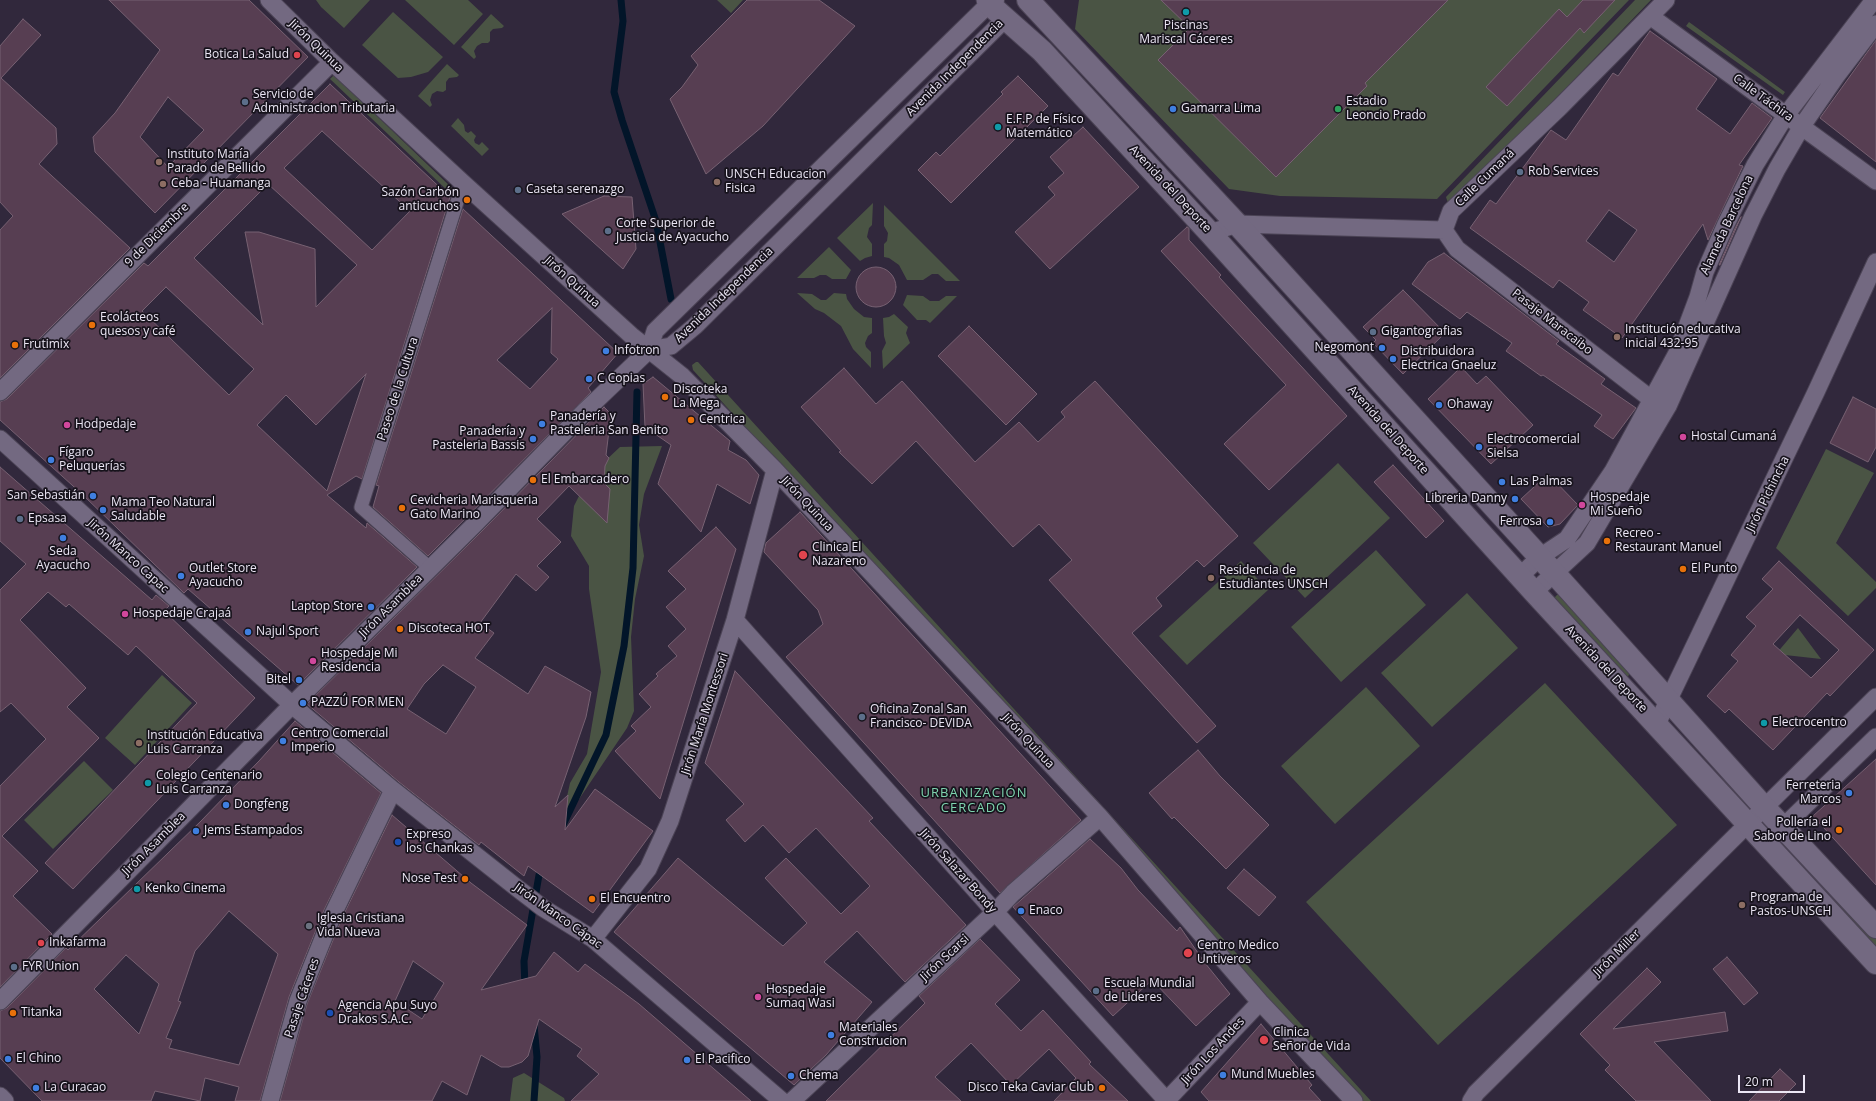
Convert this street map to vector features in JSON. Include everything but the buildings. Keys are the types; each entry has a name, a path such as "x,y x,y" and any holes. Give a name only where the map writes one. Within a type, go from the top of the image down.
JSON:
{"street":[{"name":"Jirón Quinua","path":"269,0 332,62 463,183 649,350 682,376 775,470 1100,817 1260,1002 1354,1101"},
{"name":"Avenida Independencia","path":"989,1 655,331 649,350 671,346 695,326 1024,0"},
{"name":"Avenida del Deporte","path":"1028,0 1237,224 1540,557 1764,807 1876,926"},
{"name":"Calle Cumaná","path":"1444,230 1451,211 1559,108 1666,0"},
{"name":"Alameda Barcelona","path":"1527,584 1540,557 1567,539 1613,471 1677,353 1698,297 1704,272 1755,165 1786,115 1874,0"},
{"name":"Avenida del Deporte","path":"989,1 1005,19 1042,51 1210,233 1527,584 1876,964"},
{"name":"Calle Táchira","path":"1650,16 1876,181"},
{"name":"Alameda Barcelona","path":"1527,584 1555,574 1587,543 1668,406 1753,216 1777,169 1802,126 1837,75 1876,24"},
{"name":"9 de Diciembre","path":"0,392 332,62"},
{"name":"Paseo de la Cultura","path":"430,568 361,506 463,183"},
{"path":"1210,233 1237,224 1444,230"},
{"name":"Pasaje Maracaibo","path":"1444,230 1457,249 1651,399 1668,406"},
{"name":"Jirón Pichincha","path":"1657,724 1816,392 1876,262"},
{"name":"Jirón Asamblea","path":"0,1001 293,704 475,524 584,412 649,350"},
{"name":"Jirón Manco Capac","path":"0,439 269,684 293,704"},
{"name":"Jirón María Montessori","path":"593,938 648,869 670,821 736,620 775,470"},
{"name":"Jirón Salazar Bondy","path":"736,620 995,912 1167,1101"},
{"path":"1764,807 1876,697"},
{"name":"Jirón Manco Cápac","path":"293,704 393,790 517,888 543,908 593,938 782,1101"},
{"path":"1783,827 1876,737"},
{"name":"Pasaje Cáceres","path":"270,1101 298,1001 333,914 393,790"},
{"name":"Jirón Miller","path":"1471,1101 1476,1093 1764,807"},
{"name":"Jirón Scarsi","path":"792,1101 995,912 1013,893 1100,817"},
{"name":"Jirón Los Andes","path":"1167,1101 1260,1002"},
{"path":"0,1096 5,1101"}],"green space":[{"path":"316,0 370,0 344,28 321,7"},
{"path":"405,0 468,0 483,14 454,45"},
{"path":"717,0 743,0 731,13"},
{"name":"Estadio Leoncio Prado","path":"1079,0 1629,0 1437,199 1280,196 1229,189 1075,29"},
{"path":"1635,0 1651,0 1456,202 1448,203 1446,197"},
{"path":"393,12 443,57 428,72 411,77 398,78 362,45"},
{"path":"491,14 504,26 502,28 493,29 490,32 490,41 488,43 482,43 477,46 474,51 476,57 474,59 461,47"},
{"path":"1689,22 1785,92 1783,95 1686,26"},
{"path":"447,64 459,75 457,77 449,78 446,82 446,90 443,92 437,91 432,94 430,100 432,105 430,107 418,96"},
{"path":"334,75 453,189 450,193 330,79"},
{"path":"458,118 464,125 465,131 468,133 471,131 476,136 474,140 475,143 479,145 482,142 489,149 482,156 451,126"},
{"path":"873,203 872,225 869,228 867,237 872,244 872,256 860,261 837,238"},
{"path":"884,205 960,281 946,281 938,274 932,274 923,280 907,280 899,265 889,258 884,257 884,244 887,241 888,233 884,226"},
{"path":"829,247 851,270 846,279 832,279 826,275 820,275 814,278 797,278"},
{"path":"797,293 812,294 821,300 826,300 834,293 846,294 847,299 854,309 864,317 872,318 872,333 868,336 865,343 866,347 871,352 871,368 853,349 841,326 824,313 815,309"},
{"path":"907,295 923,296 930,301 939,301 946,296 957,296 930,323 926,320 917,320 903,305"},
{"path":"894,314 908,327 906,333 910,343 883,369 882,351 886,343 883,318"},
{"path":"698,362 1371,1101 1359,1101 693,370 692,365"},
{"path":"662,446 644,494 639,525 644,556 635,599 631,637 634,711 627,728 567,817 564,810 570,783 587,754 601,672 589,589 589,566 571,536 574,506 589,476 620,447"},
{"path":"1826,449 1874,473 1836,543 1876,582 1876,588 1848,616 1776,548"},
{"path":"1338,463 1390,518 1305,598 1253,543"},
{"path":"1376,550 1426,605 1341,682 1291,627"},
{"path":"1241,561 1268,590 1187,665 1159,636"},
{"path":"1467,593 1518,648 1432,727 1381,673"},
{"path":"1557,595 1561,595 1630,672 1627,679 1552,600"},
{"path":"1798,628 1821,659 1776,654"},
{"path":"162,675 192,703 135,765 105,738"},
{"path":"1545,683 1677,825 1438,1045 1306,902"},
{"path":"1366,687 1420,746 1335,824 1281,766"},
{"path":"84,761 113,790 53,849 24,820"},
{"path":"1797,856 1876,933 1876,950 1798,862"},
{"path":"524,1073 564,1098 565,1101 510,1101 513,1078"}],"waterway":[{"path":"621,0 623,21 614,92 656,221 671,299"},
{"path":"562,827 606,735 624,646 633,568 637,392"},
{"path":"525,988 524,961 539,875 543,867"},
{"path":"534,1025 537,1057 534,1101"}],"place":[{"name":"Piscinas Mariscal Cáceres","path":"1186,12"},
{"name":"Botica La Salud","path":"297,55"},
{"name":"Servicio de Administracion Tributaria","path":"245,102"},
{"name":"Gamarra Lima","path":"1173,109"},
{"name":"Estadio Leoncio Prado","path":"1338,109"},
{"name":"E.F.P de Físico Matemático","path":"998,127"},
{"name":"Instituto María Parado de Bellido","path":"159,162"},
{"name":"Rob Services","path":"1520,172"},
{"name":"UNSCH Educacion Fisica","path":"717,182"},
{"name":"Ceba - Huamanga","path":"163,184"},
{"name":"Caseta serenazgo","path":"518,190"},
{"name":"Sazón Carbón anticuchos","path":"467,200"},
{"name":"Corte Superior de Justicia de Ayacucho","path":"608,231"},
{"name":"Ecolácteos quesos y café","path":"92,325"},
{"name":"Gigantografias","path":"1373,332"},
{"name":"Institución educativa inicial 432-95","path":"1617,337"},
{"name":"Frutimix","path":"15,345"},
{"name":"Negomont","path":"1382,348"},
{"name":"Infotron","path":"606,351"},
{"name":"Distribuidora Electrica Gnaeluz","path":"1393,359"},
{"name":"C Copias","path":"589,379"},
{"name":"Discoteka La Mega","path":"665,397"},
{"name":"Ohaway","path":"1439,405"},
{"name":"Centrica","path":"691,420"},
{"name":"Panadería y Pasteleria San Benito","path":"542,424"},
{"name":"Hodpedaje","path":"67,425"},
{"name":"Hostal Cumaná","path":"1683,437"},
{"name":"Panadería y Pasteleria Bassis","path":"533,439"},
{"name":"Electrocomercial Sielsa","path":"1479,447"},
{"name":"Fígaro Peluquerías","path":"51,460"},
{"name":"El Embarcadero","path":"533,480"},
{"name":"Las Palmas","path":"1502,482"},
{"name":"San Sebastián","path":"93,496"},
{"name":"Libreria Danny","path":"1515,499"},
{"name":"Hospedaje Mi Sueño","path":"1582,505"},
{"name":"Cevicheria Marisqueria Gato Marino","path":"402,508"},
{"name":"Mama Teo Natural Saludable","path":"103,510"},
{"name":"Epsasa","path":"20,519"},
{"name":"Ferrosa","path":"1550,522"},
{"name":"Seda Ayacucho","path":"63,538"},
{"name":"Recreo - Restaurant Manuel","path":"1607,541"},
{"name":"Clinica El Nazareno","path":"803,555"},
{"name":"El Punto","path":"1683,569"},
{"name":"Outlet Store Ayacucho","path":"181,576"},
{"name":"Residencia de Estudiantes UNSCH","path":"1211,578"},
{"name":"Laptop Store","path":"371,607"},
{"name":"Hospedaje Crajaá","path":"125,614"},
{"name":"Discoteca HOT","path":"400,629"},
{"name":"Najul Sport","path":"248,632"},
{"name":"Hospedaje Mi Residencia","path":"313,661"},
{"name":"Bitel","path":"299,680"},
{"name":"PAZZÚ FOR MEN","path":"303,703"},
{"name":"Oficina Zonal San Francisco- DEVIDA","path":"862,717"},
{"name":"Electrocentro","path":"1764,723"},
{"name":"Centro Comercial Imperio","path":"283,741"},
{"name":"Institución Educativa Luis Carranza","path":"139,743"},
{"name":"Colegio Centenario Luis Carranza","path":"148,783"},
{"name":"Ferreteria Marcos","path":"1849,793"},
{"name":"Dongfeng","path":"226,805"},
{"name":"Pollería el Sabor de Lino","path":"1839,830"},
{"name":"Jems Estampados","path":"196,831"},
{"name":"Expreso los Chankas","path":"398,842"},
{"name":"Nose Test","path":"465,879"},
{"name":"Kenko Cinema","path":"137,889"},
{"name":"El Encuentro","path":"592,899"},
{"name":"Programa de Pastos-UNSCH","path":"1742,905"},
{"name":"Enaco","path":"1021,911"},
{"name":"Iglesia Cristiana Vida Nueva","path":"309,926"},
{"name":"Inkafarma","path":"41,943"},
{"name":"Centro Medico Untiveros","path":"1188,953"},
{"name":"FYR Union","path":"14,967"},
{"name":"Escuela Mundial de Lideres","path":"1096,991"},
{"name":"Hospedaje Sumaq Wasi","path":"758,997"},
{"name":"Titanka","path":"13,1013"},
{"name":"Agencia Apu Suyo Drakos S.A.C.","path":"330,1013"},
{"name":"Materiales Construcion","path":"831,1035"},
{"name":"Clinica Señor de Vida","path":"1264,1040"},
{"name":"El Chino","path":"8,1059"},
{"name":"El Pacifico","path":"687,1060"},
{"name":"Mund Muebles","path":"1223,1075"},
{"name":"Chema","path":"791,1076"},
{"name":"La Curacao","path":"36,1088"},
{"name":"Disco Teka Caviar Club","path":"1102,1088"}],"district":[{"name":"URBANIZACIÓN CERCADO","path":"974,800"}]}
